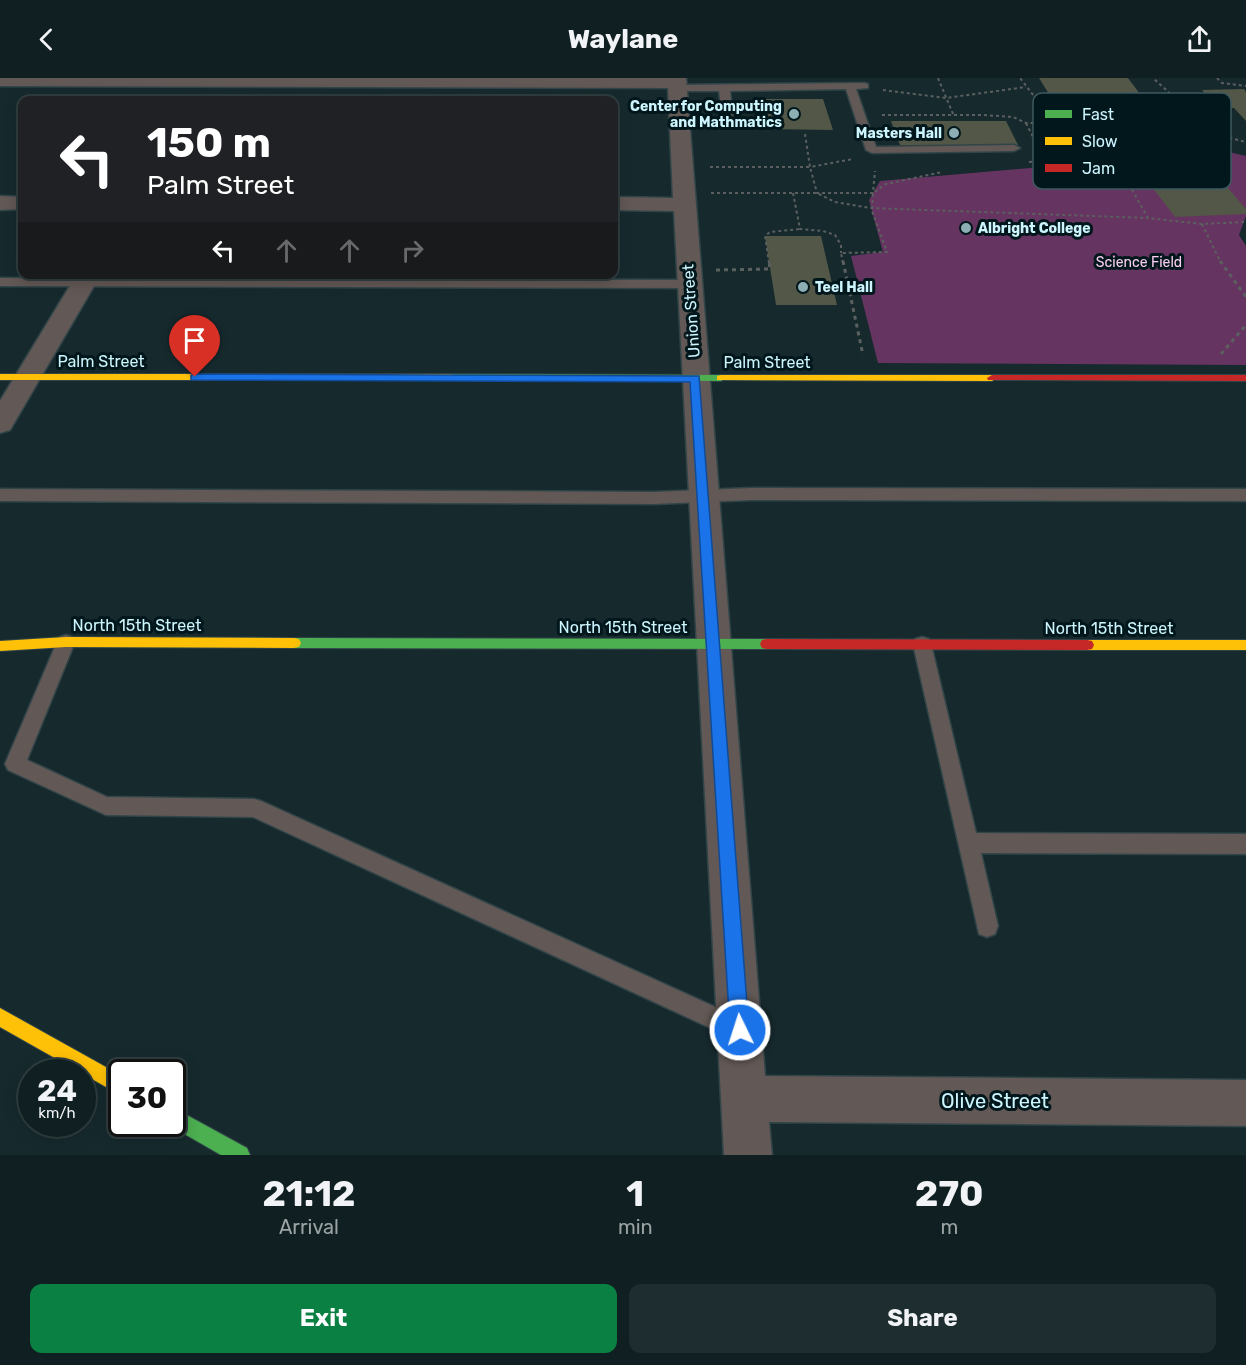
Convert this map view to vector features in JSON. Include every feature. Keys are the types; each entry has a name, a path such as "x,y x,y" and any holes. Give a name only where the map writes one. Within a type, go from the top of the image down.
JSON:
{"street":[{"path":"195,96 205,79"},
{"path":"0,80 314,79 677,83"},
{"name":"Union Street","path":"677,83 696,199 700,277 695,379 748,1155"},
{"path":"618,204 696,199"},
{"path":"0,203 18,203"},
{"path":"0,424 86,279"},
{"name":"Palm Street","path":"0,377 1246,378"},
{"name":"North 15th Street","path":"0,646 66,642 1246,645"},
{"path":"0,1017 108,1079"},
{"name":"Olive Street","path":"744,1099 1246,1103"},
{"path":"186,1124 240,1155"}],"lane":[{"path":"677,83 724,88 864,87"},
{"path":"850,87 872,150 1014,148"},
{"path":"724,88 728,122"},
{"path":"618,277 700,277"},
{"path":"0,282 65,279"},
{"path":"0,495 642,498 751,494 1246,495"},
{"path":"66,642 15,764 106,806 254,808 740,1030"},
{"path":"922,644 987,926"},
{"path":"968,843 1246,844"}],"path":[{"path":"938,78 953,114"},
{"path":"1020,78 1033,96"},
{"path":"1153,78 1170,93"},
{"path":"1217,78 1222,83 1246,86"},
{"path":"1026,87 946,98 864,87 857,94 864,115 953,114 1013,117 1026,123 1033,123"},
{"path":"1026,123 1033,136"},
{"path":"805,134 817,193 824,199 848,206 1148,218 1202,224 1246,222"},
{"path":"1231,138 1246,142"},
{"path":"705,168 810,167 859,158"},
{"path":"696,199 794,193 873,193 886,184 951,170"},
{"path":"1132,189 1148,218"},
{"path":"794,193 800,229"},
{"path":"841,253 888,252 886,240 870,208 873,193"},
{"path":"1202,224 1215,255 1246,297"},
{"path":"700,277 770,269 765,236 770,232 800,229 834,231 843,245 841,253 869,378"},
{"path":"1229,354 1221,354 1246,325"}],"green space":[{"name":"Science Field","path":"1231,153 1246,156 1246,216 1239,235 1246,246 1246,365 878,363 851,256 883,252 869,200 880,181 1033,168 1033,189 1231,189"}],"building":[{"path":"1039,78 1128,78 1139,93 1048,93"},
{"path":"1244,89 1246,92 1246,121 1234,108 1231,108 1231,93 1205,93 1202,90"},
{"name":"Center for Computing and Mathmatics","path":"757,99 823,99 833,130 763,129"},
{"name":"Masters Hall","path":"891,121 1006,121 1018,145 900,145"},
{"path":"1154,189 1229,189 1246,209 1246,214 1175,217"},
{"name":"Teel Hall","path":"765,236 821,236 837,305 776,305"}],"traffic: fast":[{"path":"450,377 721,378"},
{"path":"294,643 767,644"},
{"path":"186,1124 240,1155"}],"traffic: slow":[{"path":"0,377 450,377"},
{"path":"721,378 992,378"},
{"path":"0,646 66,642 294,643"},
{"path":"1087,645 1246,645"},
{"path":"0,1017 108,1079"}],"traffic: jam":[{"path":"992,378 1246,378"},
{"path":"767,644 1087,645"}],"place":[{"name":"Center for Computing and Mathmatics","path":"794,114"},
{"name":"Masters Hall","path":"954,133"},
{"name":"Albright College","path":"966,228"},
{"name":"Teel Hall","path":"803,287"}],"route":[{"path":"195,377 695,379 740,1030"}]}
